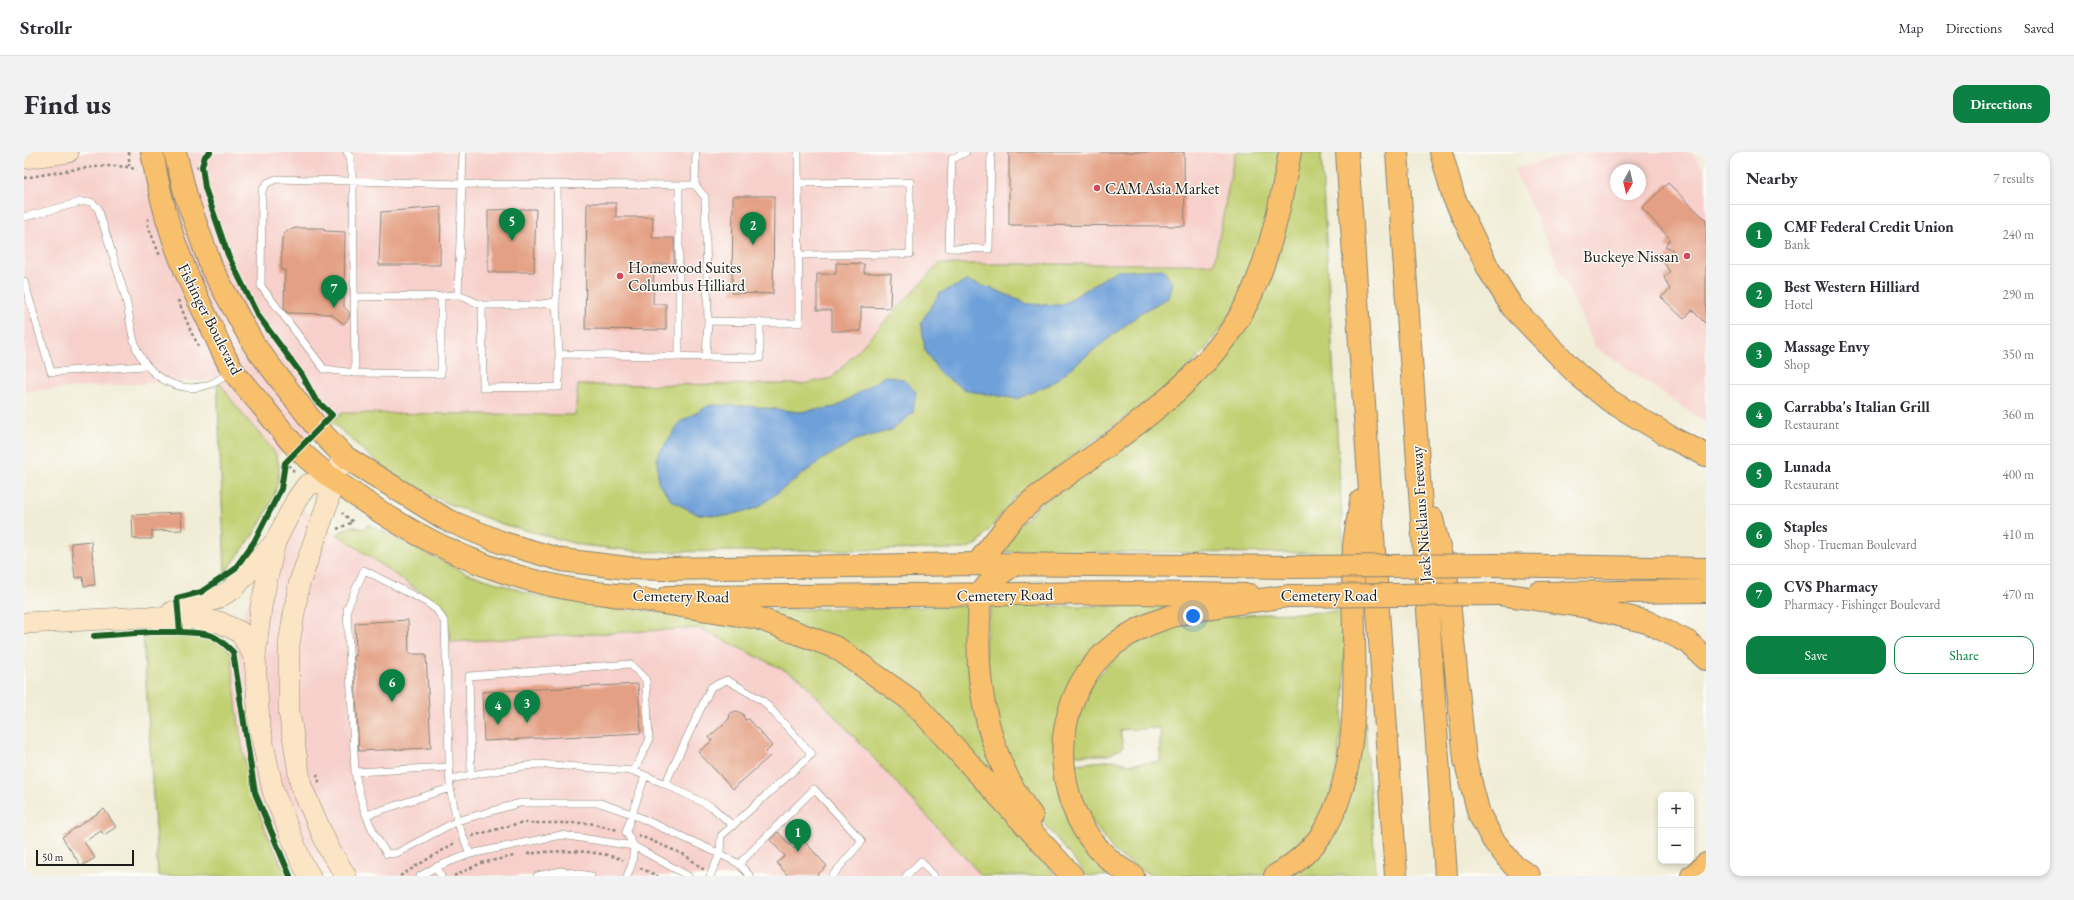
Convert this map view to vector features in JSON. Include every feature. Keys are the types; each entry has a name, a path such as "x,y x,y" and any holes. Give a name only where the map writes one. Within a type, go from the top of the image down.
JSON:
{"main road":[{"path":"24,158 61,152"},
{"name":"Fishinger Boulevard","path":"152,152 162,206 172,240 189,282 233,370 295,446 332,479"},
{"name":"Fishinger Boulevard","path":"175,152 186,196 212,269 254,345 318,429 345,457"},
{"path":"977,564 1013,518 1034,499 1174,394 1205,364 1234,325 1250,296 1266,258 1280,207 1290,152"},
{"path":"1347,152 1396,876"},
{"name":"Jack Nicklaus Freeway","path":"1397,152 1446,876"},
{"path":"1441,152 1454,198 1489,270 1513,308 1578,375 1610,400 1672,438 1706,455"},
{"path":"1417,456 1447,581 1465,760 1479,814 1493,840 1501,850 1514,866 1529,876"},
{"path":"345,457 332,479 328,502 299,584 289,644 289,712 301,786 329,849 346,876"},
{"name":"Cemetery Road","path":"345,457 447,520 503,543 562,560 627,568 664,570 1014,564 1298,567 1493,565 1706,569"},
{"path":"1275,876 1296,862 1322,834 1339,797 1345,776 1351,734 1354,546 1367,461"},
{"path":"148,617 178,611 216,599 233,589 275,542 297,499 307,485 332,479"},
{"name":"Cemetery Road","path":"332,479 417,535 465,559 528,580 574,590 612,595 662,598 1132,593 1288,596 1706,591"},
{"path":"275,542 261,607 255,657 259,724 272,791 302,862 310,876"},
{"path":"1014,564 993,579 981,595 978,644 980,674 986,713 1000,764 1017,797 1081,876"},
{"path":"1500,594 1583,606 1647,622 1688,642 1706,659"},
{"path":"612,595 758,618 837,648 912,701 1072,876"},
{"path":"1133,876 1104,854 1086,831 1078,819 1065,781 1063,736 1070,708 1083,682 1097,661 1115,644 1136,631 1160,620 1193,611 1288,596"},
{"path":"24,623 148,617 219,622 240,632 255,657"},
{"path":"1692,876 1706,864"}],"lane":[{"path":"348,152 350,156 353,182 355,373"},
{"path":"458,295 463,152"},
{"path":"696,152 695,185 705,198 708,321 706,357"},
{"path":"708,321 799,323 798,152"},
{"path":"966,152 952,159 949,248 989,249 991,152"},
{"path":"441,296 441,374 355,373 324,369 261,286 262,190 267,183 276,179 462,184 695,185"},
{"path":"798,183 910,182 910,254 799,255"},
{"path":"482,305 483,388 559,387 556,302 558,254 557,184"},
{"path":"679,184 679,357"},
{"path":"24,217 81,202 91,202 98,208 125,296 136,346 145,366 160,378 177,386 212,383 233,370"},
{"path":"24,281 51,372 145,366"},
{"path":"354,297 458,295 482,305 534,305 556,302"},
{"path":"559,354 760,358 760,323"},
{"path":"470,854 457,821 450,788 445,623 437,610 426,602 364,570 348,609 355,772 360,801 373,834 387,854 397,853 457,821 520,803 600,803 632,814 720,854 740,864 750,876"},
{"path":"471,775 469,676 630,664 646,680 649,741 634,771"},
{"path":"665,784 711,687 727,680 763,701 812,754 721,836 720,854 710,876"},
{"path":"450,779 538,764 634,771 712,807 733,826"},
{"path":"355,772 449,767"},
{"path":"627,876 632,864 634,846 626,832 645,776"},
{"path":"366,816 450,788"},
{"path":"740,864 814,789 862,841 832,876"},
{"path":"420,876 436,867 470,854 561,835 634,846 688,876"},
{"path":"906,876 922,861 934,876"},
{"path":"436,867 441,876"},
{"path":"537,876 561,871 591,876"}],"path":[{"path":"128,152 129,166"},
{"path":"204,152 205,156"},
{"path":"24,178 106,167 129,166 142,174"},
{"path":"148,213 148,226 162,261"},
{"path":"177,297 192,334 204,353"},
{"path":"285,463 307,485"},
{"path":"328,502 353,522 339,527 334,532"},
{"path":"316,767 321,789"},
{"path":"454,876 481,863 528,853 575,851 614,857 658,876"}],"shaded area":[{"path":"24,152 1235,152 1215,264 939,264 832,378 802,384 578,385 575,415 343,413 277,456 235,406 217,379 24,391"},
{"path":"1578,152 1693,152 1706,171 1706,423 1595,347 1514,169"},
{"path":"302,509 446,610 451,642 698,628 800,678 982,876 288,876 278,859 257,808 243,744 233,684 232,653 253,585"}],"green space":[{"path":"1235,152 1282,152 1272,211 1234,310 1201,355 1170,385 1014,498 978,544 964,549 645,552 581,545 502,524 449,504 412,487 373,459 331,421 343,413 575,415 578,385 802,384 832,378 939,264 1214,264"},
{"path":"1299,152 1321,152 1344,553 1002,552 1018,526 1040,505 1147,428 1193,391 1227,355 1252,319 1269,283 1284,235"},
{"path":"217,379 241,412 273,450 277,457 279,471 277,486 272,502 254,534 225,573"},
{"path":"368,524 466,573 538,596 616,608 734,619 845,662 891,695 933,735 1056,876 982,876 800,678 699,628 451,642 446,610 337,534 352,526 364,529"},
{"path":"1173,605 1109,641 1056,765 1120,876 1087,876 1028,803 992,721 985,642 991,607"},
{"path":"970,606 967,649 971,694 986,749 1011,799 909,693 771,614 771,610"},
{"path":"1346,611 1344,703 1337,768 1330,797 1317,828 1295,854 1262,875 1155,876 1147,873 1116,854 1084,810 1073,773 1076,764 1113,760 1127,764 1160,762 1160,728 1120,730 1123,748 1108,755 1075,755 1073,748 1073,733 1079,711 1085,697 1107,666 1134,644 1166,630 1200,621 1237,616"},
{"path":"143,635 202,635 218,640 232,653 241,740 254,796 263,824 288,876 158,876"},
{"path":"1359,725 1365,725 1376,876 1289,876 1317,852"}],"water":[{"path":"1163,269 1172,283 1168,298 1142,312 1051,384 1017,399 968,391 941,375 925,350 921,322 940,293 967,281 996,290 1028,304 1062,305 1115,271"},
{"path":"885,376 903,379 916,392 913,413 892,430 856,440 823,459 757,508 726,516 697,514 672,501 658,482 657,456 680,422 710,405 749,406 799,412 836,407"}],"building":[{"name":"CAM Asia Market","path":"1009,152 1184,152 1185,226 1009,225"},
{"name":"Buckeye Nissan","path":"1668,183 1706,220 1706,324 1692,310 1684,319 1661,297 1670,290 1664,277 1670,272 1663,261 1673,250 1665,246 1670,239 1642,208"},
{"path":"733,196 774,196 773,294 732,293"},
{"name":"Homewood Suites Columbus Hilliard","path":"587,203 616,203 616,217 653,217 652,238 674,238 674,264 654,264 653,304 666,304 666,330 585,329"},
{"path":"441,207 440,265 379,265 381,212"},
{"path":"536,209 534,272 488,272 488,210"},
{"path":"296,228 324,228 324,231 345,232 344,307 349,312 349,318 344,324 331,314 288,313 284,309 285,270 281,270 282,238 286,231"},
{"path":"836,263 864,264 864,273 891,273 890,308 861,307 861,331 832,331 832,310 817,310 817,274 836,274"},
{"path":"181,513 182,530 152,531 152,539 133,539 132,515"},
{"path":"91,541 95,585 84,586 83,577 75,578 71,543"},
{"path":"408,620 409,654 426,654 431,748 359,751 354,656 356,656 355,623"},
{"path":"638,684 641,733 484,741 482,692"},
{"path":"737,711 743,714 745,720 749,719 772,746 766,752 770,756 733,789 698,752 712,741 709,737 729,719 730,713"},
{"path":"104,809 116,827 104,835 101,831 84,842 95,858 81,866 62,837"},
{"path":"778,832 794,849 803,840 827,866 816,876 788,876 777,863 785,856 770,840"}],"cycle path":[{"path":"210,152 205,156 202,166 205,188 228,255 257,314 302,375 315,399 332,415 285,463 281,489 254,542 234,570 201,592 177,598 180,632 204,633 210,635 226,645 233,652 255,793 290,876"},
{"path":"94,636 150,632 180,632"}],"place":[{"name":"CAM Asia Market","path":"1097,188"},
{"name":"Lunada","path":"512,241"},
{"name":"Best Western Hilliard","path":"753,245"},
{"name":"Buckeye Nissan","path":"1687,256"},
{"name":"Homewood Suites Columbus Hilliard","path":"620,276"},
{"name":"CVS Pharmacy","path":"334,308"},
{"name":"Staples","path":"392,702"},
{"name":"Massage Envy","path":"527,723"},
{"name":"Carrabba's Italian Grill","path":"498,725"},
{"name":"CMF Federal Credit Union","path":"798,852"}]}
